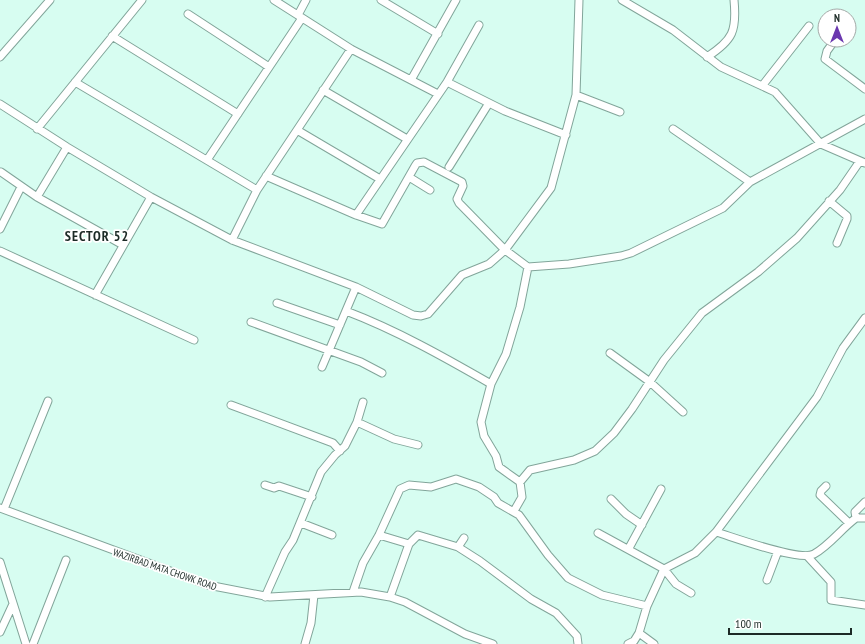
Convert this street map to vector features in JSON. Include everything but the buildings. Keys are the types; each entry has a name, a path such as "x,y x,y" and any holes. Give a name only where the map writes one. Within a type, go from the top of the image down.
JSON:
{"street":[{"path":"0,57 50,0"},
{"path":"37,129 142,0"},
{"path":"274,0 351,50 438,94"},
{"path":"207,160 300,16 306,0"},
{"path":"381,0 394,3 438,34"},
{"path":"411,80 456,0"},
{"path":"0,104 37,129 151,197 232,240 356,287 413,315 421,316 428,314 462,275 489,264 505,250 551,188 576,95 579,0"},
{"path":"520,482 530,470 574,460 595,451 614,433 664,360 702,313 758,272 797,238 840,190 862,162 821,144 784,100 775,92 721,67 673,30 622,0"},
{"path":"707,57 724,46 732,35 735,20 734,0"},
{"path":"188,14 269,66"},
{"path":"356,216 447,82 479,25"},
{"path":"762,86 809,26"},
{"path":"112,36 238,114"},
{"path":"829,48 825,59 865,89"},
{"path":"232,240 257,190 351,50"},
{"path":"75,82 257,190"},
{"path":"447,82 489,103 566,135"},
{"path":"323,90 407,139"},
{"path":"576,95 620,112"},
{"path":"449,167 489,103"},
{"path":"266,176 356,216 382,224 417,163 424,162 462,182 463,186 457,199 459,203 505,250 528,267 569,264 631,253 723,208 750,182 865,120"},
{"path":"673,129 750,182"},
{"path":"297,130 380,180"},
{"path":"37,196 67,147"},
{"path":"1,172 21,188 123,245"},
{"path":"409,177 430,190"},
{"path":"0,229 21,188"},
{"path":"95,295 151,197"},
{"path":"829,201 847,216 837,243"},
{"path":"0,251 194,340"},
{"path":"514,511 522,497 520,482 499,466 496,456 484,436 481,422 491,384 506,354 520,307 528,267"},
{"path":"322,367 356,287"},
{"path":"277,303 340,325"},
{"path":"346,311 370,320 439,355 491,384"},
{"path":"628,644 634,641 639,633 647,606 664,569 695,553 716,532 817,396 843,348 865,318"},
{"path":"251,322 329,350 382,373"},
{"path":"610,353 650,382 683,412"},
{"path":"2,509 48,401"},
{"path":"265,597 301,523 321,472 345,446 357,422 363,402"},
{"path":"232,405 334,443 340,451"},
{"path":"357,422 394,439 418,445"},
{"path":"353,592 363,563 379,534 400,489 409,485 431,487 456,479 479,487 494,497 498,503 514,511 530,528 556,566 568,578 602,595 647,606"},
{"path":"265,485 274,488 279,486 312,497"},
{"path":"826,486 821,491 820,495 849,523"},
{"path":"628,548 661,489"},
{"path":"611,499 626,514 642,525"},
{"path":"856,518 855,512 865,502"},
{"name":"WAZIRBAD MATA CHOWK ROAD","path":"2,509 208,585 265,597 353,592 390,597 405,602 465,634 493,644"},
{"path":"808,557 824,548 856,518 865,518"},
{"path":"301,523 332,535"},
{"path":"716,532 778,551 808,557 830,582 831,600 865,605"},
{"path":"598,533 664,569 670,574 676,584 691,593"},
{"path":"379,534 409,544"},
{"path":"390,597 409,544 418,536 458,547 531,600 556,613 577,636 578,644"},
{"path":"458,547 464,538"},
{"path":"767,580 778,551"},
{"path":"33,644 66,560"},
{"path":"0,562 26,644"},
{"path":"305,644 311,623 314,595"},
{"path":"0,632 13,604"},
{"path":"639,633 654,644"}],"district":[{"name":"SECTOR 52","path":"97,236"}]}
